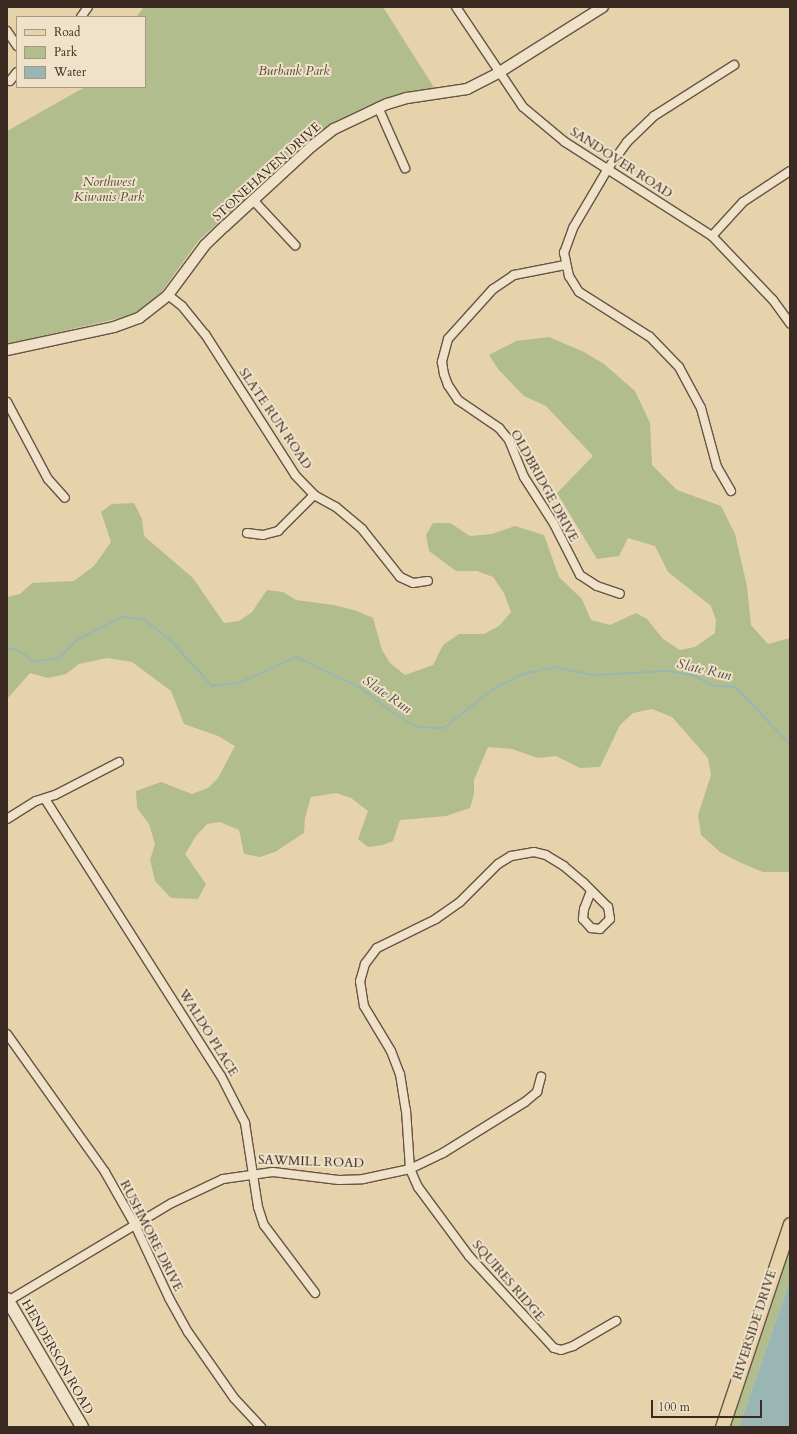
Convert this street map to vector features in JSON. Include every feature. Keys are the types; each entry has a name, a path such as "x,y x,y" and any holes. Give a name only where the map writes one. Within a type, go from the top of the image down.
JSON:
{"main road":[{"name":"RIVERSIDE DRIVE","path":"722,1427 771,1275 790,1224"},
{"name":"HENDERSON ROAD","path":"7,1301 82,1427"}],"street":[{"path":"82,16 88,7"},
{"name":"SANDOVER ROAD","path":"456,7 498,73 523,107 565,142 712,236 773,300 790,323"},
{"name":"STONEHAVEN DRIVE","path":"7,350 127,324 153,308 168,295 205,245 322,137 349,120 378,107 407,98 458,92 498,73 602,7"},
{"path":"7,31 16,44"},
{"path":"731,491 717,467 701,408 679,367 650,337 579,292 573,285 564,265 567,241 607,170 627,142 654,116 734,65"},
{"path":"10,81 16,73"},
{"path":"378,107 405,168"},
{"path":"712,236 744,202 790,171"},
{"path":"253,200 295,245"},
{"name":"OLDBRIDGE DRIVE","path":"564,265 514,275 493,289 448,339 443,356 444,374 448,385 458,400 498,428 509,440 524,477 554,524 580,575 597,586 620,594"},
{"name":"SLATE RUN ROAD","path":"168,295 194,319 295,475 314,494 336,507 362,529 400,577 412,583 428,581"},
{"path":"7,402 48,479 65,498"},
{"path":"247,533 263,535 278,531 314,494"},
{"path":"7,819 119,762"},
{"name":"WALDO PLACE","path":"45,799 221,1076 245,1123 253,1174 264,1225 315,1293"},
{"path":"410,1169 406,1110 400,1074 391,1051 368,1015 362,997 361,973 370,956 377,948 442,915 460,902 498,864 518,854 534,852 553,859 591,891 608,907 611,913 608,923 600,929 591,928 583,920 584,909 591,891"},
{"name":"RUSHMORE DRIVE","path":"7,1034 80,1134 136,1225 168,1298 188,1332 234,1398 261,1427"},
{"name":"SAWMILL ROAD","path":"7,1301 208,1184 253,1174 273,1172 339,1180 363,1179 410,1169 443,1154 525,1102 536,1092 541,1077"},
{"name":"SQUIRES RIDGE","path":"410,1169 418,1187 469,1256 554,1348 561,1350 573,1346 616,1321"}],"green space":[{"name":"Northwest Kiwanis Park","path":"144,7 383,7 435,89 410,91 386,98 338,120 318,133 199,240 157,298 133,315 7,344 7,131 83,88 146,88 146,16 137,16"},
{"path":"549,337 584,352 604,364 635,391 650,423 652,465 677,490 721,506 735,534 747,586 751,625 768,644 790,638 790,872 763,872 720,852 701,835 698,815 711,775 708,758 672,717 652,709 633,713 620,725 600,767 580,768 556,756 538,758 512,749 488,747 474,780 474,794 470,808 446,816 400,820 393,841 383,845 368,847 358,839 368,811 351,798 336,793 311,797 305,818 304,833 275,852 260,857 244,854 239,830 220,822 207,824 196,836 185,854 206,884 198,899 171,898 155,881 150,860 155,844 149,824 137,808 136,791 161,782 192,794 208,788 218,778 235,746 218,736 184,724 171,691 132,662 107,658 79,664 66,674 48,678 30,673 7,699 7,597 20,594 32,583 74,581 94,566 111,542 101,512 112,504 134,503 142,519 144,536 193,578 224,623 239,621 252,612 267,590 283,592 296,600 334,605 357,611 373,618 382,650 390,663 405,675 433,665 443,645 459,634 484,634 499,626 511,612 504,593 493,577 477,571 456,571 429,551 426,535 433,523 450,523 470,536 492,534 515,526 544,535 559,577 582,599 591,620 610,625 636,613 647,619 663,639 680,650 695,647 715,633 716,620 711,606 668,572 655,546 628,538 619,556 597,559 557,493 593,456 546,406 524,396 498,369 489,355 516,341"},
{"path":"790,1238 790,1280 739,1427 727,1427"}],"water":[{"path":"790,1280 790,1427 739,1427"}],"waterway":[{"name":"Slate Run","path":"7,648 18,650 34,662 59,658 77,640 123,617 145,620 172,642 212,686 239,683 296,657 361,688 393,713 417,727 444,728 493,689 523,674 555,667 594,675 668,671 695,676 714,686 735,687 790,744"}],"park label":[{"name":"Burbank Park","path":"294,71"}]}
